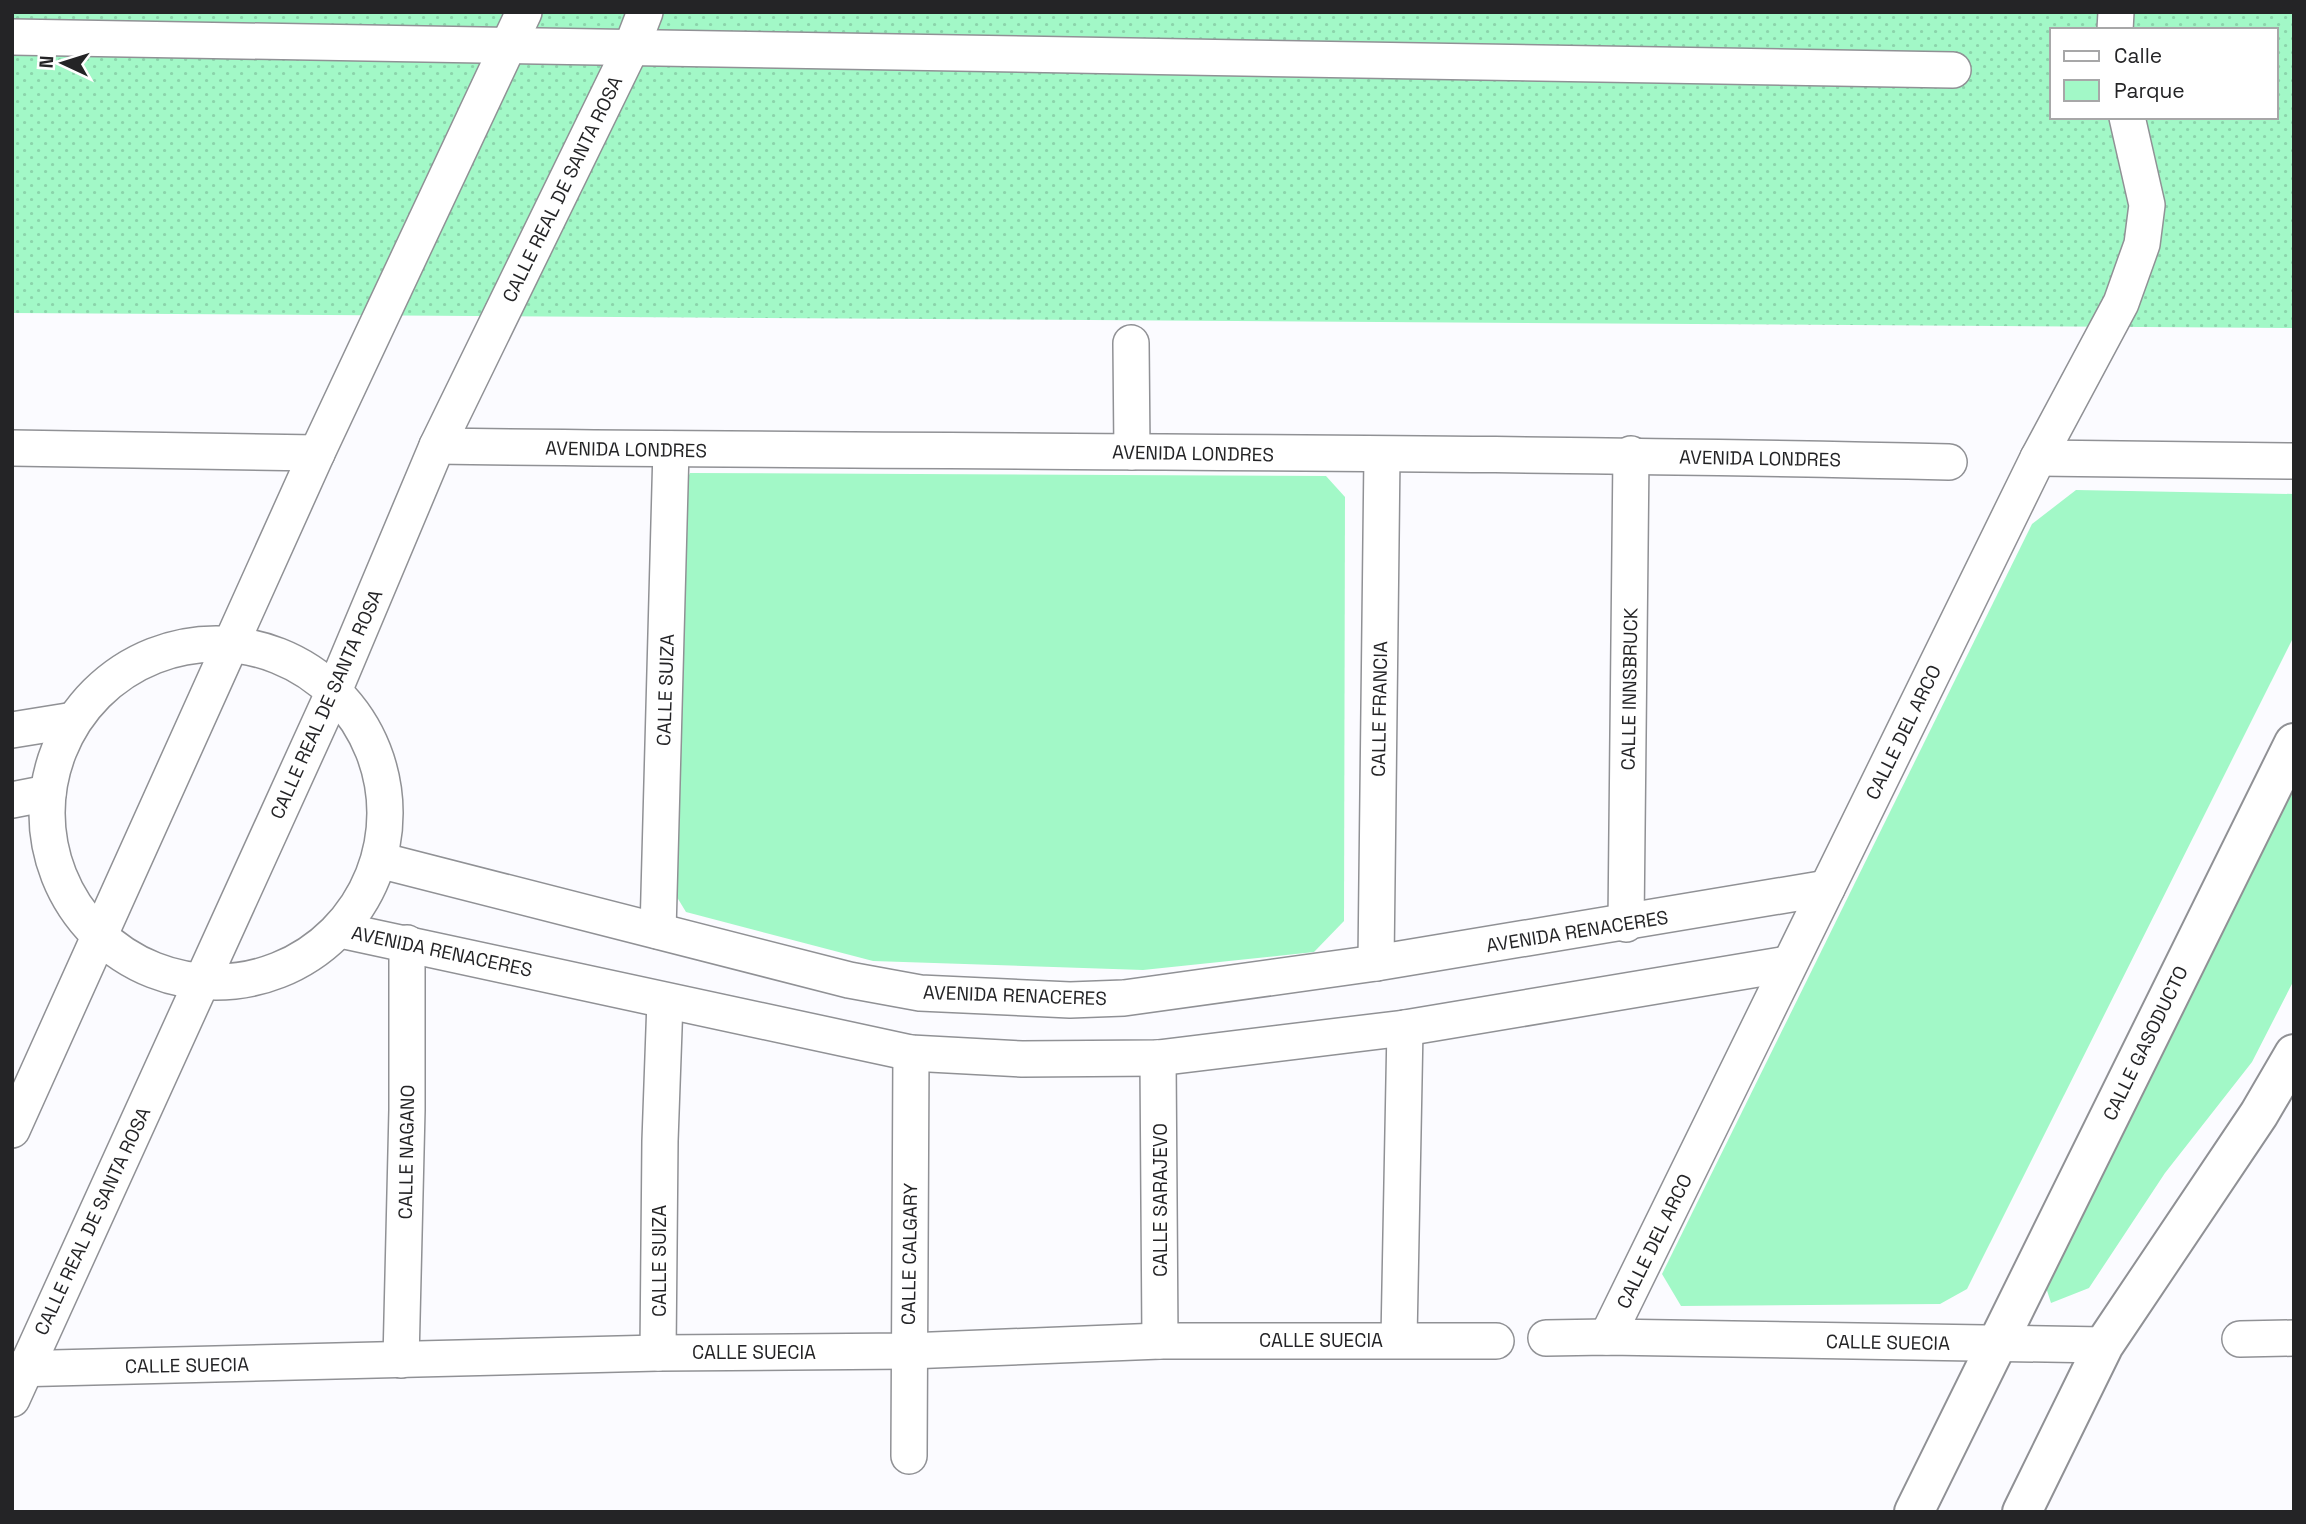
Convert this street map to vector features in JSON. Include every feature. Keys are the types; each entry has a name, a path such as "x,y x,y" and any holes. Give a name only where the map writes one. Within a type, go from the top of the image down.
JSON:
{"street":[{"path":"12,1130 317,453 524,12"},
{"name":"CALLE REAL DE SANTA ROSA","path":"16,1379 202,983 334,691 437,446 632,46 645,12"},
{"path":"12,37 1953,70"},
{"name":"CALLE DEL ARCO","path":"1607,1337 2038,458 2121,303 2142,244 2147,205 2127,119"},
{"path":"1131,343 1132,452"},
{"name":"AVENIDA LONDRES","path":"437,446 1382,456 1631,454 1949,462"},
{"path":"12,448 317,453"},
{"name":"CALLE SUIZA","path":"658,931 671,449"},
{"name":"CALLE INNSBRUCK","path":"1626,924 1631,454"},
{"name":"CALLE FRANCIA","path":"1376,963 1382,456"},
{"path":"2038,458 2294,461"},
{"name":"AVENIDA RENACERES","path":"233,644 269,652 304,668 334,691 357,719 368,741 383,787 385,823 379,860 357,909 340,929 300,961 253,980 202,983 146,968 98,936 66,894 49,845 48,793 57,755 74,720 104,685 142,660 186,646 233,644"},
{"path":"12,730 74,720"},
{"name":"CALLE GASODUCTO","path":"1914,1512 2294,743"},
{"path":"12,800 48,793"},
{"name":"AVENIDA RENACERES","path":"379,860 849,980 920,993 1070,1000 1170,993 1376,963 1626,924 1827,888"},
{"name":"AVENIDA RENACERES","path":"340,929 911,1052 1022,1059 1158,1058 1405,1028 1788,964"},
{"name":"CALLE NAGANO","path":"401,1360 407,1110 407,943"},
{"name":"CALLE SUIZA","path":"659,1353 660,1141 665,1001"},
{"path":"1399,1339 1405,1028"},
{"name":"CALLE CALGARY","path":"909,1456 911,1052"},
{"path":"2022,1512 2104,1345 2259,1114 2294,1054"},
{"name":"CALLE SARAJEVO","path":"1158,1058 1160,1341"},
{"name":"CALLE SUECIA","path":"1546,1338 2104,1345"},
{"path":"2240,1339 2294,1338"},
{"name":"CALLE SUECIA","path":"16,1379 401,1360 659,1353 908,1351 1160,1341 1496,1341"}],"green space":[{"path":"12,12 2294,12 2294,328 12,313"},
{"path":"690,473 1326,476 1345,497 1344,921 1314,952 1143,970 873,961 686,912 669,884 678,501"},
{"path":"2076,490 2294,494 2294,636 1967,1289 1940,1304 1681,1306 1662,1274 2032,524"},
{"path":"2294,772 2294,980 2252,1062 2165,1173 2089,1288 2051,1303 2043,1278"}]}
